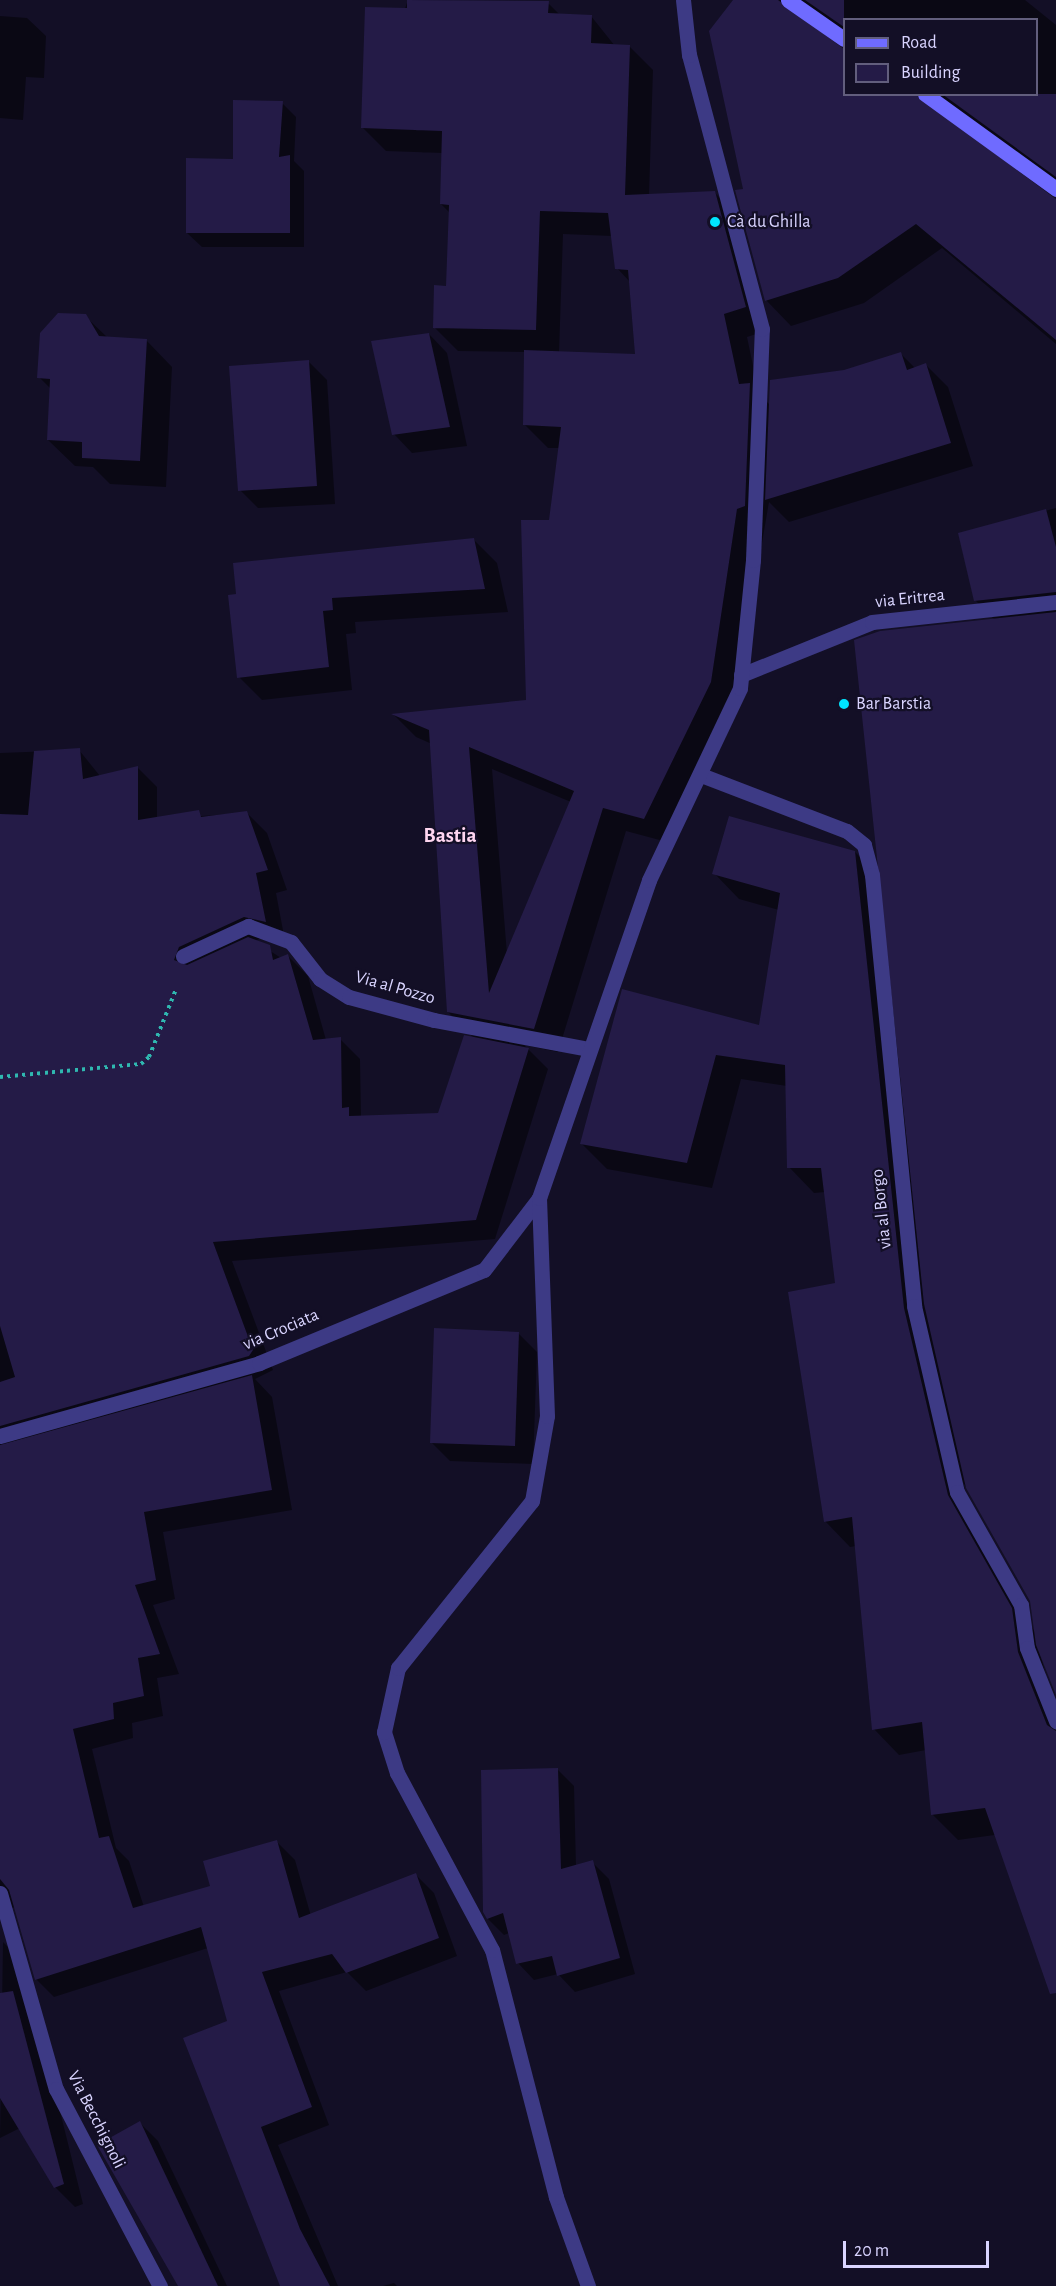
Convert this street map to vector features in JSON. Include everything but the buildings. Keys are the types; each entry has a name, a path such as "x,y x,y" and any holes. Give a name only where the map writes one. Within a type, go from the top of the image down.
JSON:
{"main road":[{"path":"788,0 843,38"},
{"path":"928,96 1056,189"}],"street":[{"path":"588,2286 556,2197 492,1950 397,1773 384,1732 398,1668 532,1501 547,1416 539,1198 649,880 701,775 741,675 753,560 762,329 689,55 682,0"},
{"name":"via Eritrea","path":"741,675 872,622 1056,602"},
{"name":"via al Borgo","path":"701,775 847,831 864,845 872,875 914,1306 957,1492 1021,1605 1027,1648 1056,1721"},
{"name":"Via al Pozzo","path":"183,956 248,926 291,942 320,979 350,997 434,1020 589,1050"},
{"name":"via Crociata","path":"0,1436 259,1363 484,1270 539,1198"},
{"name":"Via Becchignoli","path":"0,1893 56,2089 160,2286"}],"path":[{"path":"0,1077 141,1064 149,1057 175,992 183,956"}],"place":[{"name":"Cà du Ghilla","path":"715,222"},
{"name":"Bar Barstia","path":"844,704"}],"district":[{"name":"Bastia","path":"450,836"}]}
